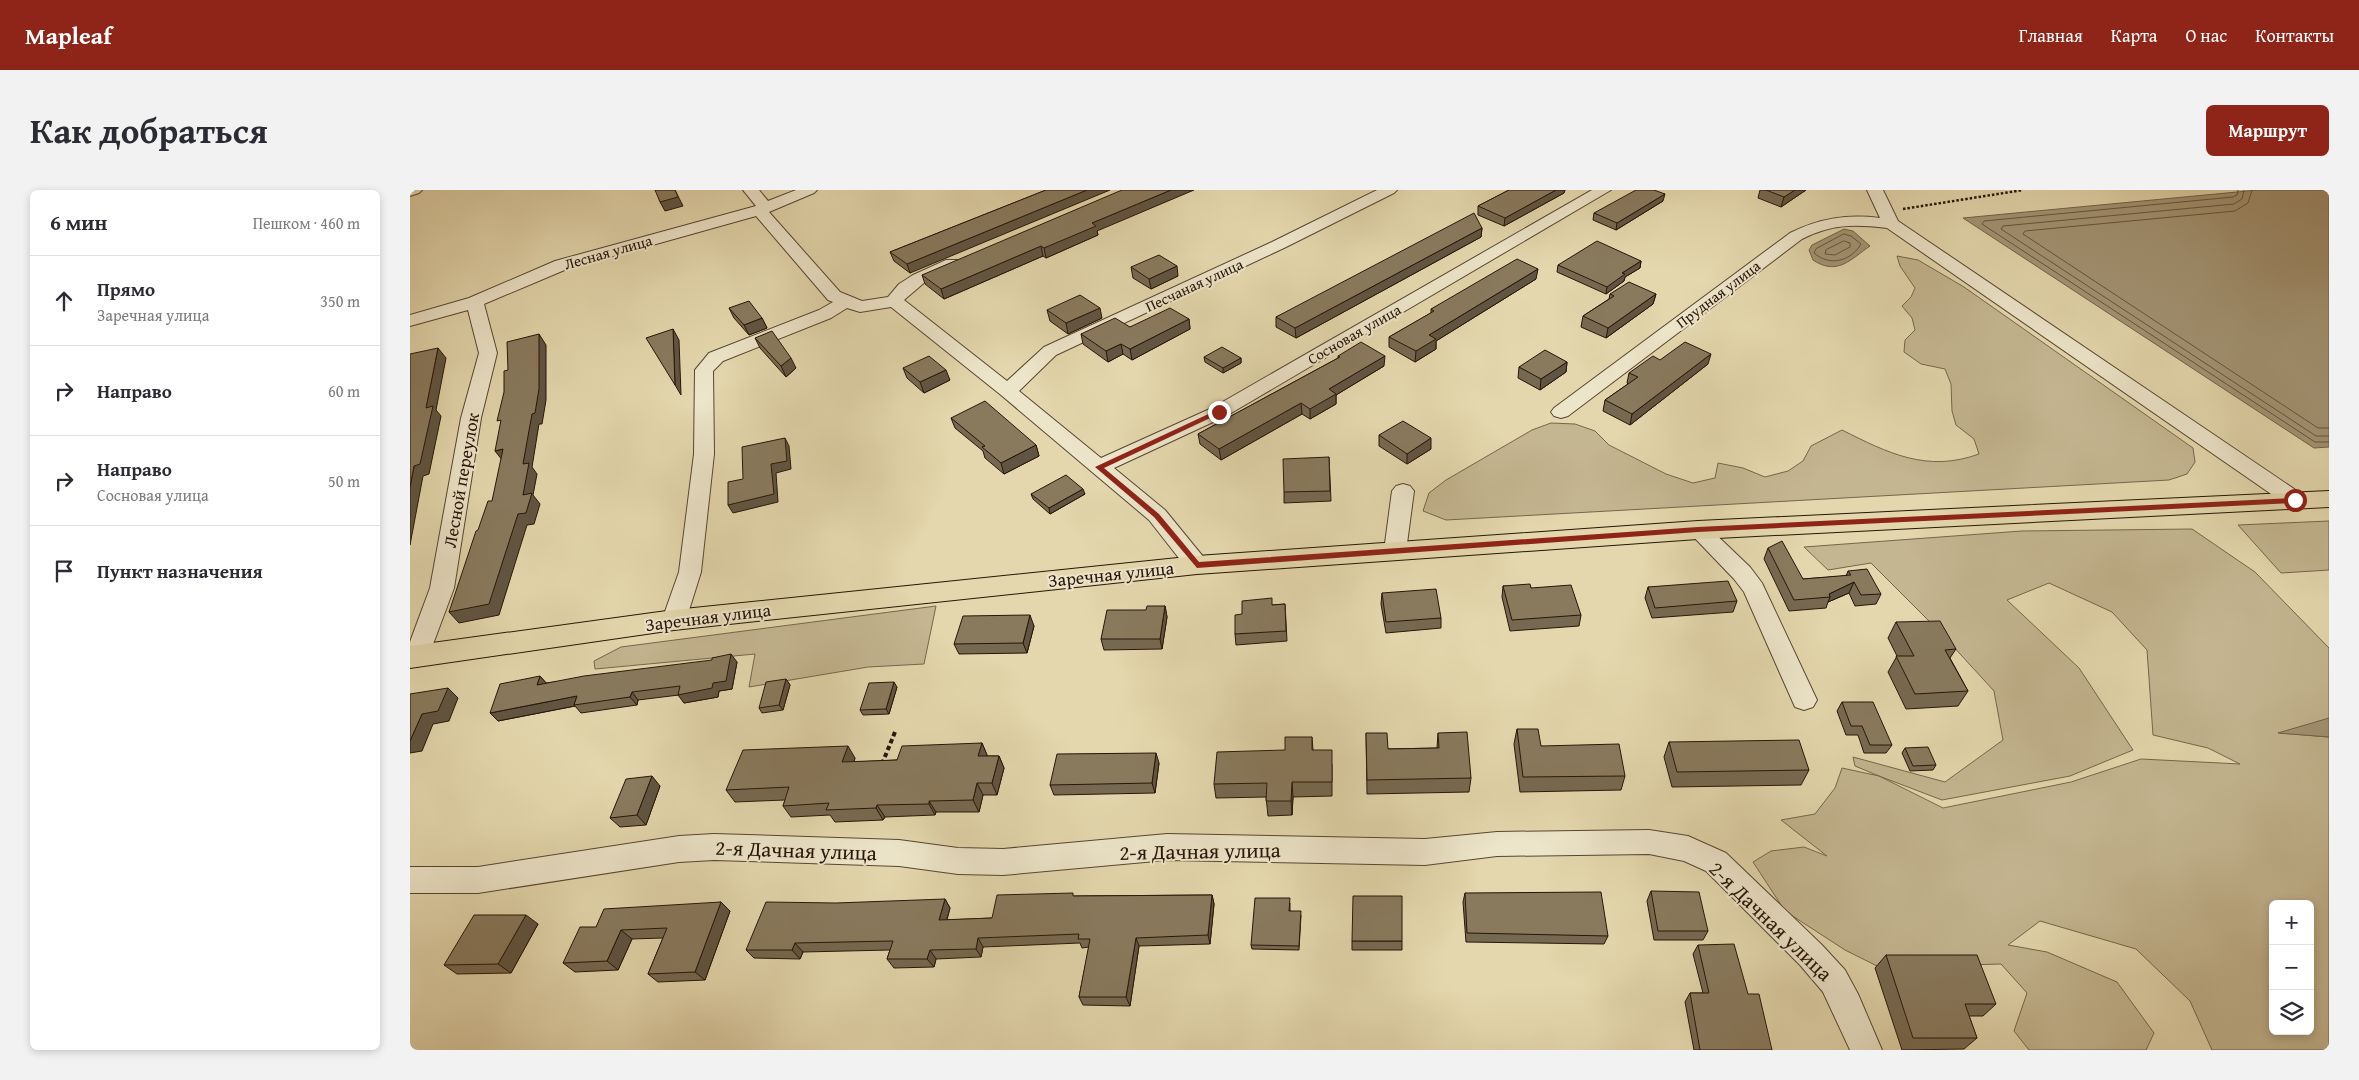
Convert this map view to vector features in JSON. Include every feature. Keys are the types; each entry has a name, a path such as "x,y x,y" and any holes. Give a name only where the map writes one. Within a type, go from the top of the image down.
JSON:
{"main road":[{"name":"Заречная улица","path":"413,657 674,620 1197,565 1698,530 2329,499"}],"street":[{"path":"751,190 762,209 834,296 860,307 894,301 901,290 915,280 970,257"},
{"name":"Лесная улица","path":"410,321 475,302 561,265 762,209 809,190"},
{"name":"Песчаная улица","path":"1008,391 1050,351 1278,246 1389,190"},
{"name":"Сосновая улица","path":"1099,467 1219,412 1603,190"},
{"path":"1875,190 1888,218 2295,500"},
{"name":"Прудная улица","path":"1561,412 1796,236 1817,225 1850,219 1888,218"},
{"path":"894,301 1008,391 1157,515 1197,565"},
{"name":"Лесной переулок","path":"413,657 442,588 471,418 488,353 475,302"},
{"path":"674,620 690,572 704,454 704,370 716,357 825,314 845,302"},
{"path":"1395,551 1403,491"},
{"path":"1698,530 1742,573 1754,589 1804,700"},
{"name":"2-я Дачная улица","path":"410,880 478,880 679,850 714,848 899,853 958,861 1003,862 1167,847 1425,852 1496,844 1649,842 1688,850 1716,862 1811,955 1834,981 1847,1005 1866,1050"}],"path":[{"path":"1888,218 2023,190"},
{"path":"881,768 895,732"}],"shaded area":[{"path":"1897,256 1918,260 1964,287 2193,448 2195,462 2187,474 2169,480 1446,520 1423,511 1429,493 1446,480 1532,430 1551,423 1575,424 1595,431 1609,445 1666,474 1693,483 1715,478 1718,463 1743,468 1765,477 1788,471 1803,461 1811,446 1842,430 1892,453 1925,461 1942,462 1979,454 1974,439 1956,425 1952,411 1951,384 1945,369 1921,364 1904,352 1905,340 1915,330 1912,318 1902,306 1911,297 1915,288 1900,266"},
{"path":"2329,521 2329,570 2281,573 2238,525"},
{"path":"2192,529 2255,572 2329,648 2329,719 2280,733 2329,737 2329,1050 2212,1050 2190,1001 2136,949 2040,921 2008,945 2047,952 2117,982 2154,1033 2146,1050 2029,1050 2014,1031 2027,993 2001,964 1965,965 1899,977 1845,950 1785,911 1753,862 1771,851 1804,847 1827,856 1781,820 1815,814 1835,788 1842,768 1879,776 1855,766 1853,757 1945,782 2003,740 1994,691 1939,631 1871,563 1828,570 1804,547 2022,531","holes":["2049,583 2112,612 2147,650 2153,735 2208,748 2240,764 2141,759 2071,782 1943,808 1879,776 1942,800 2070,776 2133,750 2079,668 2007,600"]},
{"path":"936,606 924,664 868,667 749,687 755,654 595,669 594,661 621,647"}],"water":[{"path":"2258,190 2329,190 2329,447 2314,448 1963,218"},
{"path":"1844,229 1853,231 1870,246 1850,261 1836,266 1829,267 1813,260 1809,250 1812,245"},
{"path":"2329,718 2329,737 2278,733"}],"building":[{"path":"655,190 675,190 678,197 660,202"},
{"path":"1046,190 1087,190 907,264 890,252"},
{"path":"1122,190 1171,190 1092,223 1096,226 1044,248 1041,246 941,289 922,275"},
{"path":"1509,190 1556,190 1505,218 1478,206"},
{"path":"1636,190 1654,190 1665,194 1617,223 1594,213"},
{"path":"1766,190 1795,190 1784,197"},
{"path":"1474,213 1482,228 1295,328 1276,317"},
{"path":"1597,241 1641,261 1622,273 1625,274 1607,287 1558,265"},
{"path":"1159,255 1177,266 1149,279 1131,267"},
{"path":"1517,259 1538,269 1429,335 1436,339 1416,351 1389,337 1434,311 1431,309"},
{"path":"1629,282 1656,294 1608,328 1583,316 1614,296 1610,294"},
{"path":"1080,295 1100,308 1066,323 1047,310"},
{"path":"749,301 762,318 744,325 729,308"},
{"path":"1170,308 1189,319 1130,349 1121,344 1106,351 1081,334 1115,318 1130,327"},
{"path":"673,329 675,385 646,338"},
{"path":"772,331 791,358 781,366 755,338"},
{"path":"539,334 539,389 535,413 532,414 523,464 529,463 523,495 532,493 526,513 518,514 489,604 449,612 476,531 488,501 492,501 503,449 495,451 501,420 497,421 504,392 504,371 508,370 507,342"},
{"path":"1361,342 1385,356 1329,389 1336,394 1310,409 1301,403 1219,449 1198,434 1340,357 1338,356"},
{"path":"1685,342 1711,354 1632,414 1605,400 1638,377 1629,373 1653,356 1660,360"},
{"path":"1222,347 1241,358 1223,368 1204,357"},
{"path":"438,348 426,408 433,406 420,464 414,466 410,487 410,354"},
{"path":"1545,350 1567,362 1541,379 1519,367"},
{"path":"929,356 946,370 920,382 903,368"},
{"path":"985,401 1036,445 1001,463 982,447 985,446 951,418"},
{"path":"1403,421 1431,438 1407,454 1379,435"},
{"path":"785,438 787,461 771,464 774,494 728,505 728,482 743,479 742,447"},
{"path":"1329,457 1330,491 1284,492 1283,459"},
{"path":"1066,475 1083,489 1049,508 1031,494"},
{"path":"1782,541 1803,579 1851,575 1848,571 1867,569 1881,594 1861,595 1854,582 1829,594 1830,597 1794,600 1768,548"},
{"path":"1728,581 1737,601 1655,608 1648,587"},
{"path":"1530,584 1531,588 1571,585 1581,615 1512,620 1503,586"},
{"path":"1436,589 1441,618 1386,622 1382,593"},
{"path":"1272,598 1272,605 1285,604 1286,631 1235,634 1235,615 1242,614 1242,601"},
{"path":"1147,606 1165,606 1160,639 1101,639 1107,610 1146,610"},
{"path":"1030,615 1023,643 954,644 963,616"},
{"path":"1940,621 1956,649 1945,650 1968,691 1915,694 1896,656 1914,656 1896,622"},
{"path":"731,654 726,681 713,683 712,688 678,695 680,686 632,692 630,697 574,705 577,696 490,713 500,684 540,676 537,685 584,676 712,660 712,658"},
{"path":"786,679 779,705 759,708 766,682"},
{"path":"894,682 886,709 860,710 869,683"},
{"path":"448,688 438,711 422,714 410,741 410,694"},
{"path":"1842,702 1873,702 1892,745 1870,745 1862,726 1851,726"},
{"path":"1517,729 1538,729 1541,746 1619,744 1625,776 1523,777"},
{"path":"1467,732 1471,778 1367,780 1366,733 1387,733 1388,749 1439,748 1438,733"},
{"path":"1285,737 1312,737 1312,750 1332,750 1332,782 1292,782 1291,801 1266,801 1267,783 1214,784 1217,752 1285,750"},
{"path":"1799,740 1809,770 1677,772 1669,742"},
{"path":"982,743 978,756 999,756 992,783 977,783 973,800 929,801 929,804 877,805 876,808 826,810 829,803 783,806 789,787 726,790 743,750 848,746 842,762 897,760 902,746"},
{"path":"1928,747 1936,765 1913,766 1905,748"},
{"path":"1156,753 1152,783 1050,785 1057,754"},
{"path":"652,776 637,815 610,818 626,779"},
{"path":"1651,891 1699,892 1708,931 1658,931"},
{"path":"1601,892 1608,936 1467,933 1465,893"},
{"path":"1073,893 1073,896 1212,895 1208,935 1136,938 1126,997 1079,997 1090,939 1078,939 1079,934 978,938 976,949 930,950 927,959 887,959 893,941 795,943 792,950 746,950 766,902 836,903 945,899 939,920 992,918 997,895"},
{"path":"1353,896 1402,896 1402,941 1352,941"},
{"path":"1255,898 1290,898 1289,911 1301,911 1299,946 1251,945"},
{"path":"721,902 695,972 648,974 667,928 621,930 607,961 563,963 580,927 596,927 604,909"},
{"path":"474,915 526,915 498,964 444,965"},
{"path":"1734,944 1748,994 1759,994 1772,1050 1700,1050 1690,993 1709,993 1698,945"},
{"path":"1886,955 1977,955 1996,1004 1965,1004 1977,1038 1913,1038"}],"route":[{"path":"1219,412 1099,467 1157,515 1197,565 1698,530 2295,500"}]}
